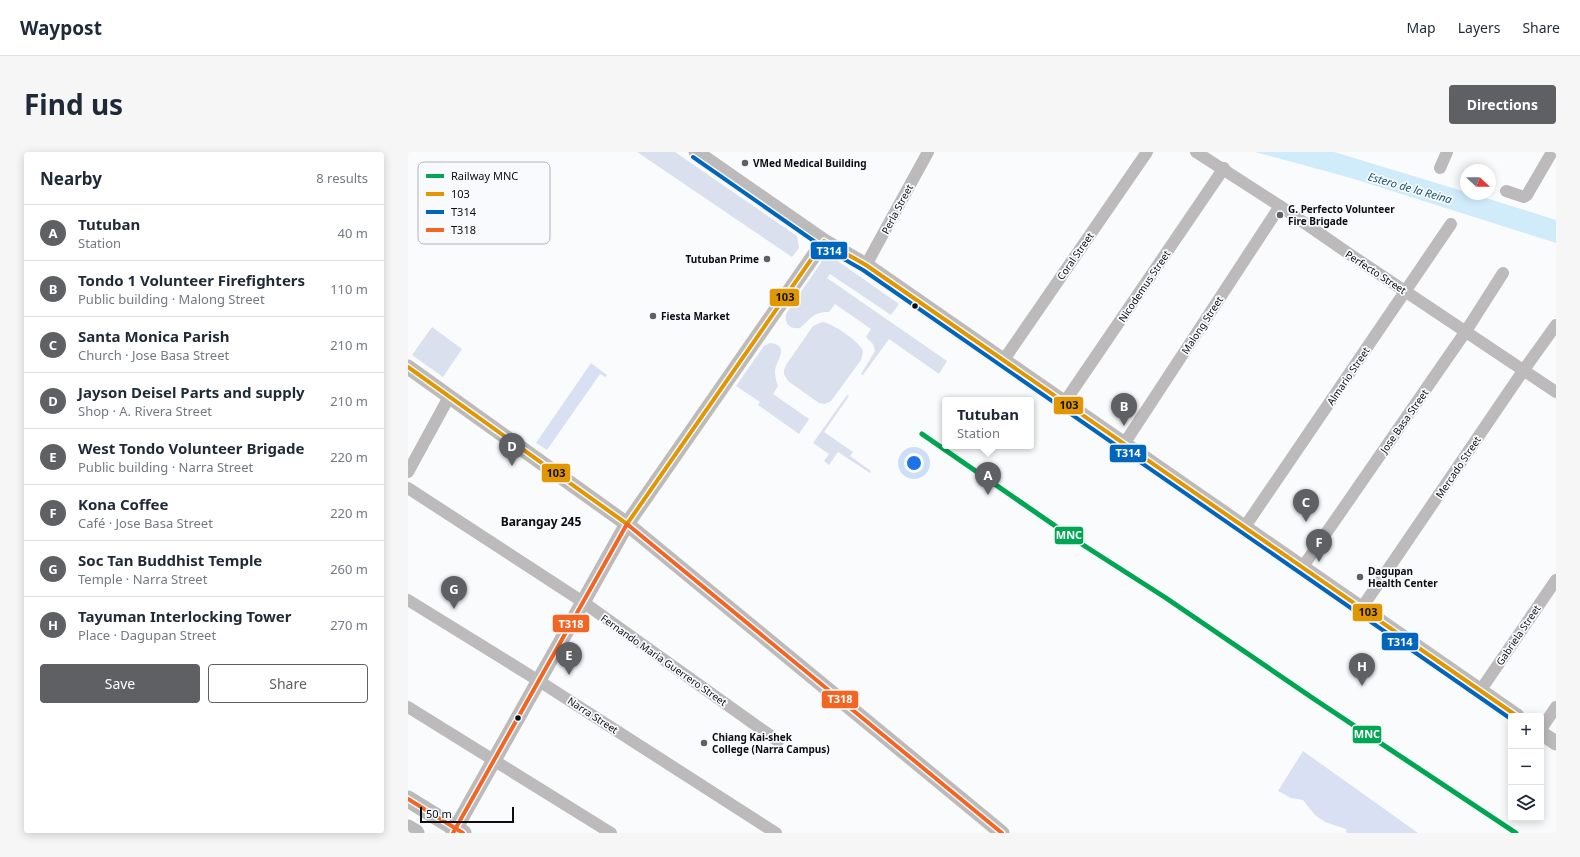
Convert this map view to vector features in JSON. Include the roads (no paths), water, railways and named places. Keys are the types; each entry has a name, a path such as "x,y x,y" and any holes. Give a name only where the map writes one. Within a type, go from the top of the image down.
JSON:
{"main road":[{"path":"408,799 457,832"},
{"path":"408,828 416,833"}],"street":[{"path":"696,152 824,241 866,265 1513,713"},
{"name":"Perla Street","path":"866,265 928,152"},
{"name":"Coral Street","path":"1003,361 1147,152"},
{"name":"Perfecto Street","path":"1196,152 1224,168 1556,392"},
{"path":"1440,168 1447,152"},
{"path":"1506,191 1524,197 1527,195 1552,152"},
{"name":"Nicodemus Street","path":"1064,403 1224,168"},
{"name":"Malong Street","path":"1124,444 1280,206"},
{"name":"Almario Street","path":"1244,528 1451,224"},
{"path":"457,832 494,761 627,524 824,241"},
{"name":"Jose Basa Street","path":"1302,568 1466,331 1503,273"},
{"name":"Mercado Street","path":"1361,609 1556,325"},
{"path":"408,367 627,524 1002,833"},
{"path":"408,472 450,397"},
{"name":"Fernando Maria Guerrero Street","path":"408,488 583,602 778,741"},
{"name":"Gabriela Street","path":"1480,691 1556,580"},
{"name":"Narra Street","path":"408,600 539,681 776,833"},
{"path":"408,706 611,833"},
{"path":"1544,725 1556,707"},
{"path":"1544,735 1556,743"}],"water":[{"name":"Estero de la Reina","path":"1255,152 1334,152 1460,190 1460,200 1492,200 1556,220 1556,243 1351,178"}],"rail line":[{"name":"MNC","path":"922,434 942,448"},
{"name":"MNC","path":"944,449 1080,543 1166,598 1314,699 1516,833"}],"place":[{"name":"VMed Medical Building","path":"745,163"},
{"name":"G. Perfecto Volunteer Fire Brigade","path":"1280,215"},
{"name":"Tutuban Prime","path":"767,259"},
{"name":"Fiesta Market","path":"653,316"},
{"name":"Tondo 1 Volunteer Firefighters","path":"1124,426"},
{"name":"Jayson Deisel Parts and supply","path":"512,466"},
{"name":"Tutuban","path":"988,495"},
{"name":"Santa Monica Parish","path":"1306,522"},
{"name":"Kona Coffee","path":"1319,562"},
{"name":"Dagupan Health Center","path":"1360,577"},
{"name":"Soc Tan Buddhist Temple","path":"454,609"},
{"name":"West Tondo Volunteer Brigade","path":"569,675"},
{"name":"Tayuman Interlocking Tower","path":"1362,686"},
{"name":"Chiang Kai-shek College (Narra Campus)","path":"704,743"}],"district":[{"name":"Barangay 245","path":"541,522"}]}
